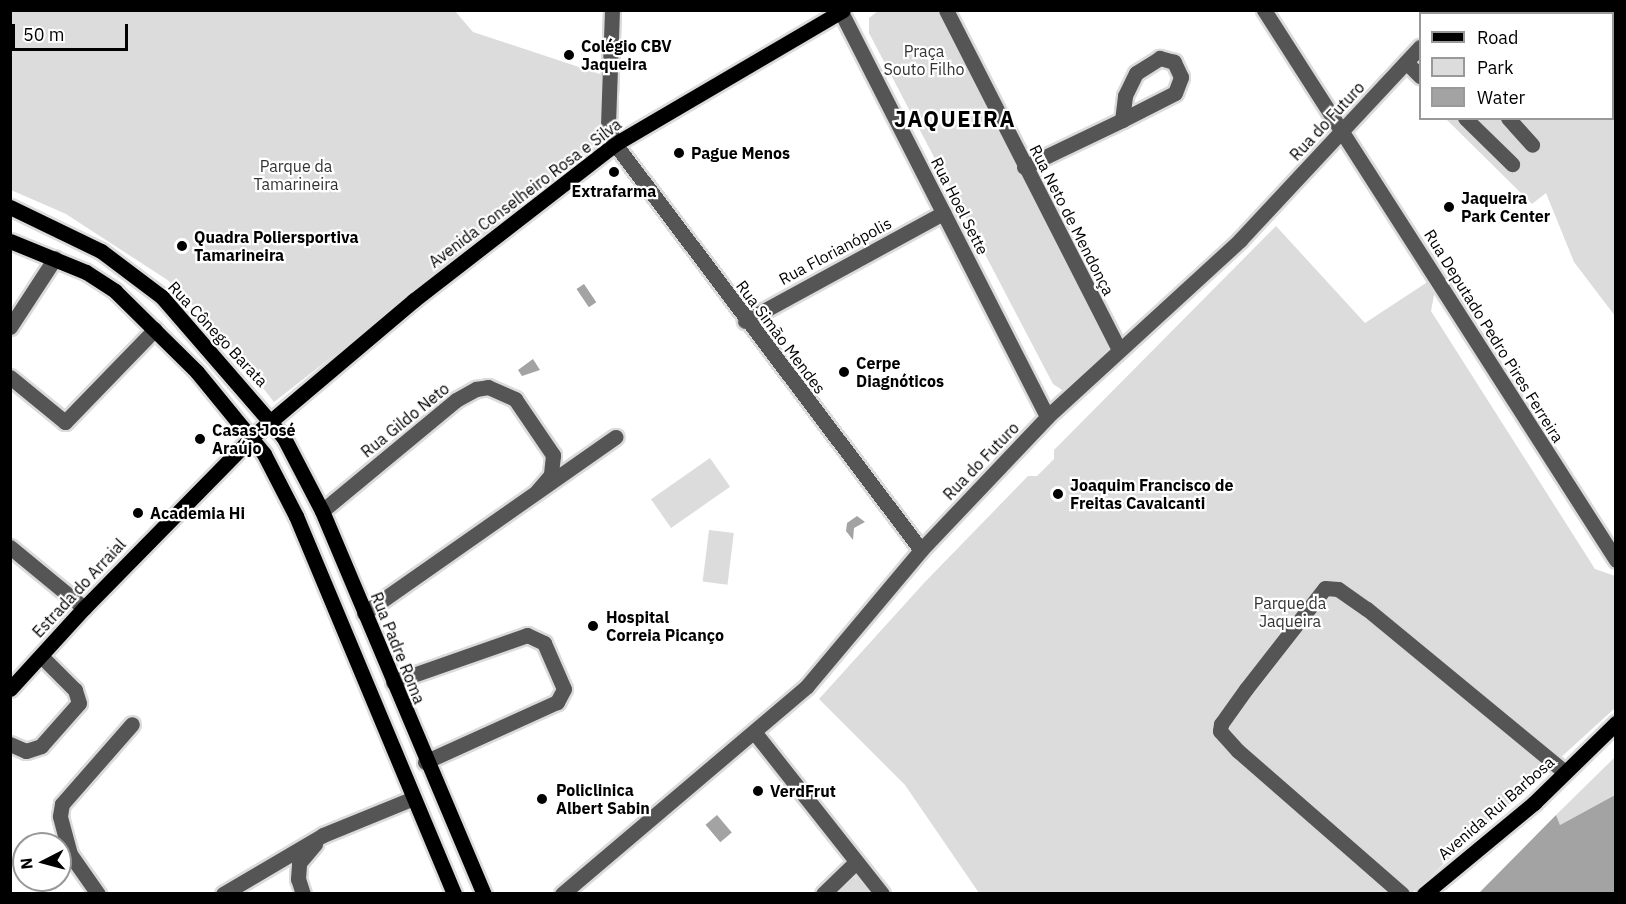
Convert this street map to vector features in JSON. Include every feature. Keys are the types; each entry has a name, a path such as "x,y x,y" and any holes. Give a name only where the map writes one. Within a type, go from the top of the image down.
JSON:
{"main road":[{"name":"Avenida Conselheiro Rosa e Silva","path":"252,437 414,300 615,144 842,11"},
{"name":"Rua Cônego Barata","path":"10,207 101,251 162,297 271,419"},
{"path":"10,241 55,258 115,291 155,329 252,437 296,516 411,799 454,894"},
{"name":"Rua Padre Roma","path":"271,419 322,511 425,762 484,894"},
{"name":"Estrada do Arraial","path":"10,689 84,608 252,437"},
{"name":"Avenida Rui Barbosa","path":"1424,894 1534,803 1616,723"}],"street":[{"path":"612,10 608,125 615,144"},
{"name":"Rua Neto de Mendonça","path":"946,10 1024,168 1119,350"},
{"name":"Rua Deputado Pedro Pires Ferreira","path":"1264,10 1340,133 1417,244 1616,560"},
{"name":"Rua Hoel Sette","path":"842,11 1047,417"},
{"name":"Rua do Futuro","path":"562,894 755,733 807,686 921,550 1047,417 1240,240 1419,48"},
{"path":"1406,62 1419,75"},
{"path":"1024,168 1122,120"},
{"path":"1467,120 1512,164"},
{"path":"1510,120 1532,146"},
{"name":"Rua Simão Mendes","path":"615,144 744,321 921,550"},
{"name":"Rua Florianópolis","path":"744,321 944,213"},
{"path":"10,327 55,258"},
{"path":"10,377 65,422 155,329"},
{"name":"Rua Gildo Neto","path":"322,511 456,400 476,389 497,388 515,399 548,446 554,465 537,491"},
{"path":"364,613 615,437"},
{"path":"10,547 84,608"},
{"path":"1402,894 1238,752 1220,731 1246,689 1325,588 1338,588 1367,609 1565,772"},
{"path":"393,682 527,636 537,637 544,643 564,689 557,702 425,762"},
{"path":"10,744 26,751 40,746 79,703 75,690 41,656"},
{"path":"98,894 63,840 61,810 132,724"},
{"path":"755,733 882,894"},
{"path":"223,894 323,835 411,799"},
{"path":"303,894 298,879 299,863 323,835"},
{"path":"823,894 856,862"}],"green space":[{"name":"Parque da Tamarineira","path":"10,11 455,11 473,32 603,75 604,145 274,402 225,339 169,281 66,214 11,190"},
{"name":"Praça Souto Filho","path":"878,11 941,11 1108,344 1108,351 1065,392 1053,384 869,33 869,18"},
{"path":"1615,11 1615,316 1574,262 1546,193 1532,204 1447,120 1614,120 1614,12 1584,12"},
{"name":"Parque da Jaqueira","path":"1276,226 1365,323 1429,281 1435,290 1431,311 1595,569 1615,576 1615,708 1412,893 979,893 905,785 819,699 924,583 1028,476 1037,476 1054,459 1054,450"},
{"path":"710,458 730,487 671,528 651,499"},
{"path":"709,530 734,533 727,585 703,582"},
{"path":"1615,757 1615,795 1560,825 1556,815"},
{"path":"857,878 876,894 834,894 850,880"}],"water":[{"path":"584,284 596,302 589,307 577,289"},
{"path":"533,359 540,370 522,376 518,370"},
{"path":"857,516 865,522 854,528 853,540 846,531 847,523"},
{"path":"1615,795 1615,893 1479,893 1556,815 1560,825"},
{"path":"717,815 732,833 720,842 706,825"}],"place":[{"name":"Colégio CBV Jaqueira","path":"569,55"},
{"name":"Pague Menos","path":"679,153"},
{"name":"Extrafarma","path":"614,172"},
{"name":"Jaqueira Park Center","path":"1449,207"},
{"name":"Quadra Poliersportiva Tamarineira","path":"182,246"},
{"name":"Cerpe Diagnóticos","path":"844,372"},
{"name":"Casas José Araújo","path":"200,439"},
{"name":"Joaquim Francisco de Freitas Cavalcanti","path":"1058,494"},
{"name":"Academia Hi","path":"138,513"},
{"name":"Hospital Correia Picanço","path":"593,626"},
{"name":"VerdFrut","path":"758,791"},
{"name":"Policlinica Albert Sabin","path":"542,799"}],"district":[{"name":"JAQUEIRA","path":"955,119"}]}
